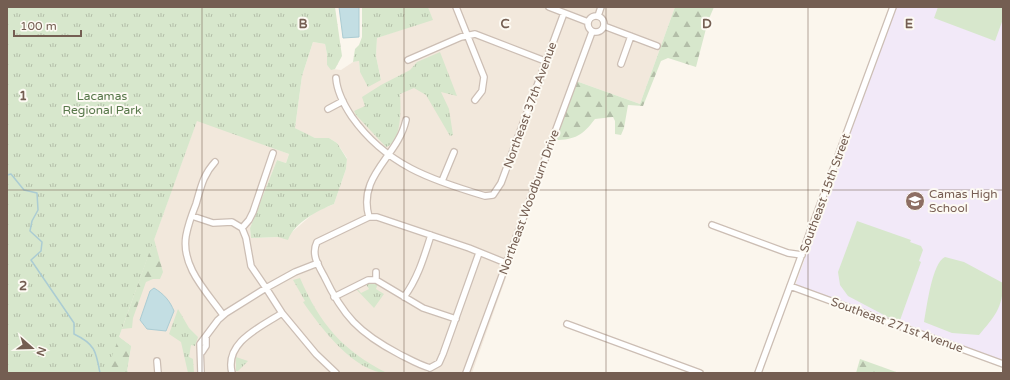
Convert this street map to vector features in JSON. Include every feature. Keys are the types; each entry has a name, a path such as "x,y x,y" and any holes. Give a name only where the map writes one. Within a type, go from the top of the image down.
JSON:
{"street":[{"path":"456,7 484,77 482,91 475,100"},
{"path":"549,7 588,22"},
{"path":"598,16 601,7"},
{"name":"Southeast 15th Street","path":"758,373 892,10"},
{"name":"Northeast 37th Avenue","path":"442,181 485,196 492,195 501,183 564,13"},
{"path":"588,22 591,18 598,16"},
{"path":"588,22 588,26 592,32 599,32 604,26 603,20 598,16"},
{"path":"604,26 657,46"},
{"name":"Northeast Woodburn Drive","path":"466,373 592,32"},
{"path":"408,60 468,35 479,35 546,61"},
{"path":"621,64 631,36"},
{"path":"336,78 337,87 343,101 361,129 376,146 388,155 411,169 442,181 454,152"},
{"path":"328,109 343,101"},
{"path":"369,217 366,206 366,195 372,180 401,136 406,120"},
{"path":"242,228 249,220 273,153"},
{"path":"215,162 206,172 186,236 187,259 192,271 224,315"},
{"path":"192,216 213,223 232,222 242,228 246,238 251,266 282,313 316,354 336,373"},
{"path":"480,253 440,361 431,370 383,346 353,324 334,297 314,253 317,242 369,217 384,219 431,235 480,253 506,263"},
{"path":"712,225 788,253 802,255"},
{"path":"404,297 420,270 431,235"},
{"path":"201,373 202,352 199,349 200,344 206,338 212,327 224,315 266,288 295,272 318,264"},
{"path":"376,272 376,280"},
{"path":"334,297 368,280 376,280 423,308 456,319"},
{"name":"Southeast 271st Avenue","path":"790,286 1003,364"},
{"path":"232,373 231,363 236,347 241,340 282,313"},
{"path":"567,324 700,373"},
{"path":"157,361 158,373"}],"shaded area":[{"path":"428,7 675,7 640,104 576,81 472,373 128,373 127,370 131,346 119,337 197,120 289,154 286,163 277,160 250,228 251,238 278,237 291,233 315,212 334,204 346,169 347,158 337,143 329,138 315,138 295,128 302,76 313,42 325,44 327,65 332,69 341,70 353,62 359,61 360,72 381,80 376,56 377,38 432,19"},
{"name":"Camas High School","path":"896,7 1003,7 1003,361 795,286"}],"green space":[{"name":"Lacamas Regional Park","path":"7,7 335,7 342,56 335,69 331,70 327,65 325,44 313,42 302,76 295,128 315,138 329,138 337,143 347,159 346,169 334,204 307,218 296,228 288,240 278,237 251,238 250,228 277,160 286,163 289,154 197,121 119,337 131,346 127,370 128,373 7,373"},
{"path":"362,7 428,7 433,20 377,38 376,56 381,80 368,87 360,72 359,61 353,62 355,49 359,45 362,37"},
{"path":"675,7 714,7 708,21 696,67 668,58 661,61 643,106 628,105 624,128 621,135 615,134 615,121 613,117 595,119 582,133 573,138 555,140 576,81 640,104"},
{"path":"938,7 1003,7 1003,19 995,41 934,18"},
{"path":"440,52 457,96 441,92 449,109 453,135 450,136 426,95 414,88 400,94 398,132 391,144 386,147 354,111 365,106 362,97 410,70 417,62"},
{"path":"857,221 911,240 910,242 921,246 923,250 919,261 921,262 899,323 848,296 840,285 838,272"},
{"path":"154,239 163,272 160,279 153,279 146,282 133,318 132,328 122,329"},
{"path":"945,257 964,262 1003,283 1003,292 997,312 979,335 952,333 924,322 933,276 940,261"},
{"path":"300,278 316,309 334,334 357,355 387,373 375,371 363,365 339,347 319,324 303,302 305,301 293,280"},
{"path":"372,282 378,283 376,289 384,294 374,308 355,288 357,288 361,293 369,289 366,284"},
{"path":"178,309 189,328 198,337 195,346 191,345 189,357 193,359 194,373 188,373 181,342 169,334"},
{"path":"119,337 131,346 127,370 128,373 106,373"},
{"path":"236,357 248,361 238,371 236,371"},
{"path":"860,359 899,373 856,373"}],"water":[{"path":"339,7 359,7 359,37 343,38"},
{"path":"154,288 166,298 174,311 166,331 147,329 140,320 150,291"}],"waterway":[{"path":"7,175 11,174 24,190 37,193 38,210 32,221 30,231 42,242 41,251 31,260 74,323 74,334 86,341 93,349 96,354 100,373"}],"place":[{"name":"Camas High School","path":"915,201"}]}
